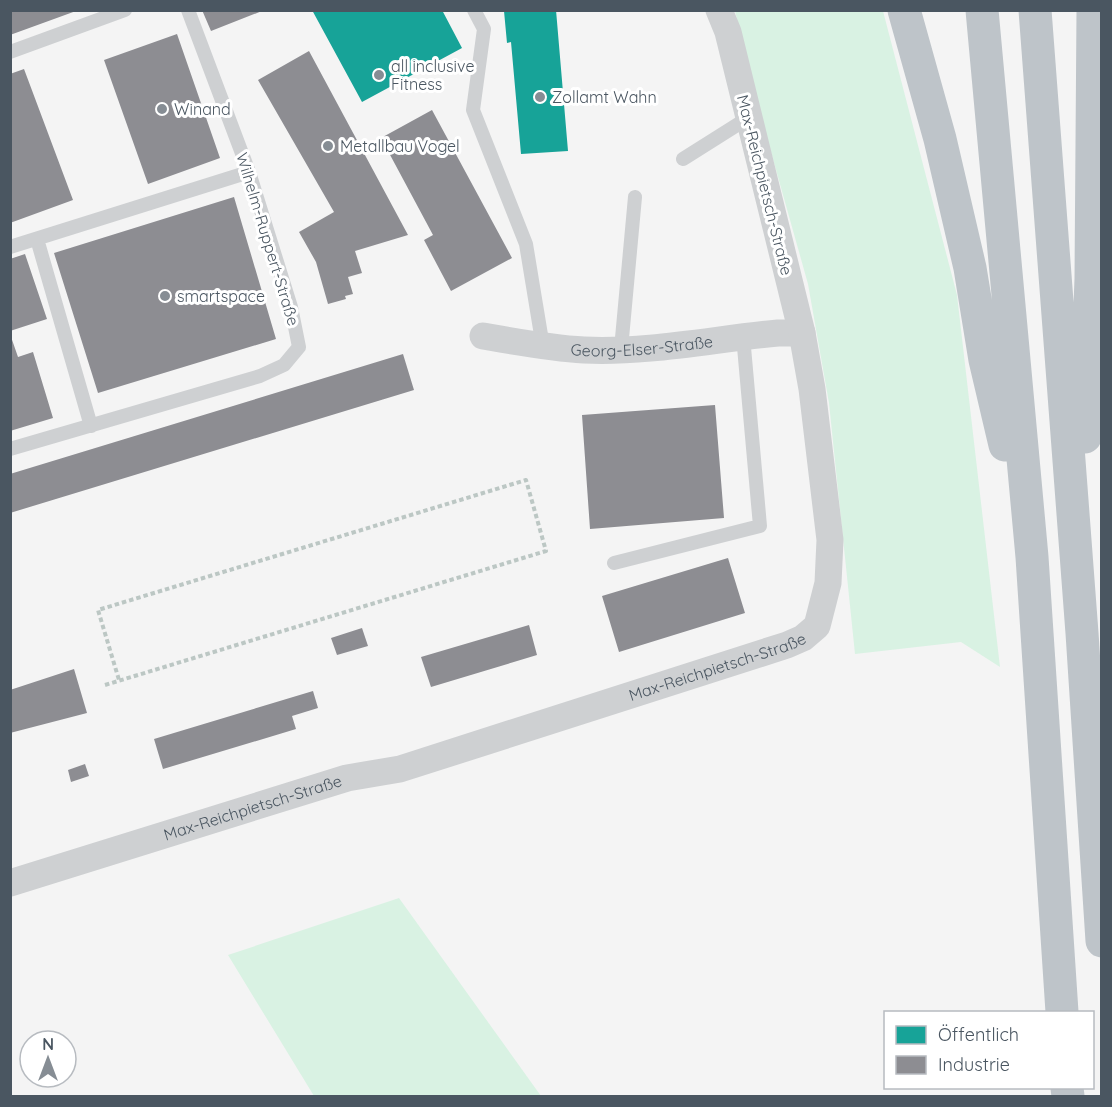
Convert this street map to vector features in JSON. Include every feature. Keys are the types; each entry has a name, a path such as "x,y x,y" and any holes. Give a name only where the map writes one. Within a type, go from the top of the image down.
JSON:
{"highway":[{"path":"904,10 940,138 970,268 985,360 1032,557"},
{"path":"982,10 1032,557 1062,1011"},
{"path":"1035,10 1082,633 1101,941"},
{"path":"1082,633 1091,279 1093,10"}],"street":[{"name":"Max-Reichpietsch-Straße","path":"10,883 347,778 400,769 804,638 817,626 828,583 830,540 812,389 802,333 728,32 719,10"},
{"name":"Georg-Elser-Straße","path":"483,336 543,347 621,349 743,336 802,333"}],"lane":[{"path":"10,52 124,10"},
{"name":"Wilhelm-Ruppert-Straße","path":"10,450 260,376 284,365 299,347 291,307 249,172 188,10"},
{"path":"474,10 484,30 473,110 526,244 543,347"},
{"path":"683,159 748,118"},
{"path":"10,247 249,172"},
{"path":"621,349 635,196"},
{"path":"37,239 91,426"},
{"path":"614,563 760,526 743,336"}],"path":[{"path":"105,685 546,550 526,480 98,610 119,680"}],"green space":[{"path":"735,11 883,11 957,295 1000,667 961,642 855,654 829,403 808,284 762,120"},
{"path":"399,898 541,1096 314,1096 228,955"}],"building: Öffentlich":[{"name":"all inclusive Fitness","path":"312,10 442,10 462,48 362,102"},
{"name":"Zollamt Wahn","path":"556,10 568,151 521,154 511,42 507,43 504,11"}],"building: Industrie":[{"path":"10,10 76,10 76,11 10,35"},
{"path":"202,10 262,10 262,11 211,31"},
{"name":"Winand","path":"177,34 220,158 148,184 104,60"},
{"name":"Metallbau Vogel","path":"309,51 408,235 355,251 362,273 348,277 353,294 345,296 346,299 328,304 316,262 299,232 334,212 258,80"},
{"path":"24,69 73,200 10,223 10,74"},
{"path":"432,110 512,258 451,291 424,240 433,235 381,138"},
{"name":"smartspace","path":"234,197 276,339 98,393 54,253"},
{"path":"25,254 47,319 10,331 10,259"},
{"path":"10,334 18,357 33,352 53,418 10,431"},
{"path":"403,354 414,390 10,513 10,474"},
{"path":"715,405 724,518 590,529 582,415"},
{"path":"728,558 745,613 619,652 602,596"},
{"path":"529,625 537,655 431,687 421,657"},
{"path":"362,628 368,646 337,655 331,638"},
{"path":"74,669 87,713 10,733 10,690"},
{"path":"313,691 318,708 292,716 296,729 163,769 154,739"},
{"path":"85,764 89,776 71,782 68,770"}],"place":[{"name":"all inclusive Fitness","path":"379,75"},
{"name":"Zollamt Wahn","path":"540,97"},
{"name":"Winand","path":"162,109"},
{"name":"Metallbau Vogel","path":"328,146"},
{"name":"smartspace","path":"165,296"}]}
